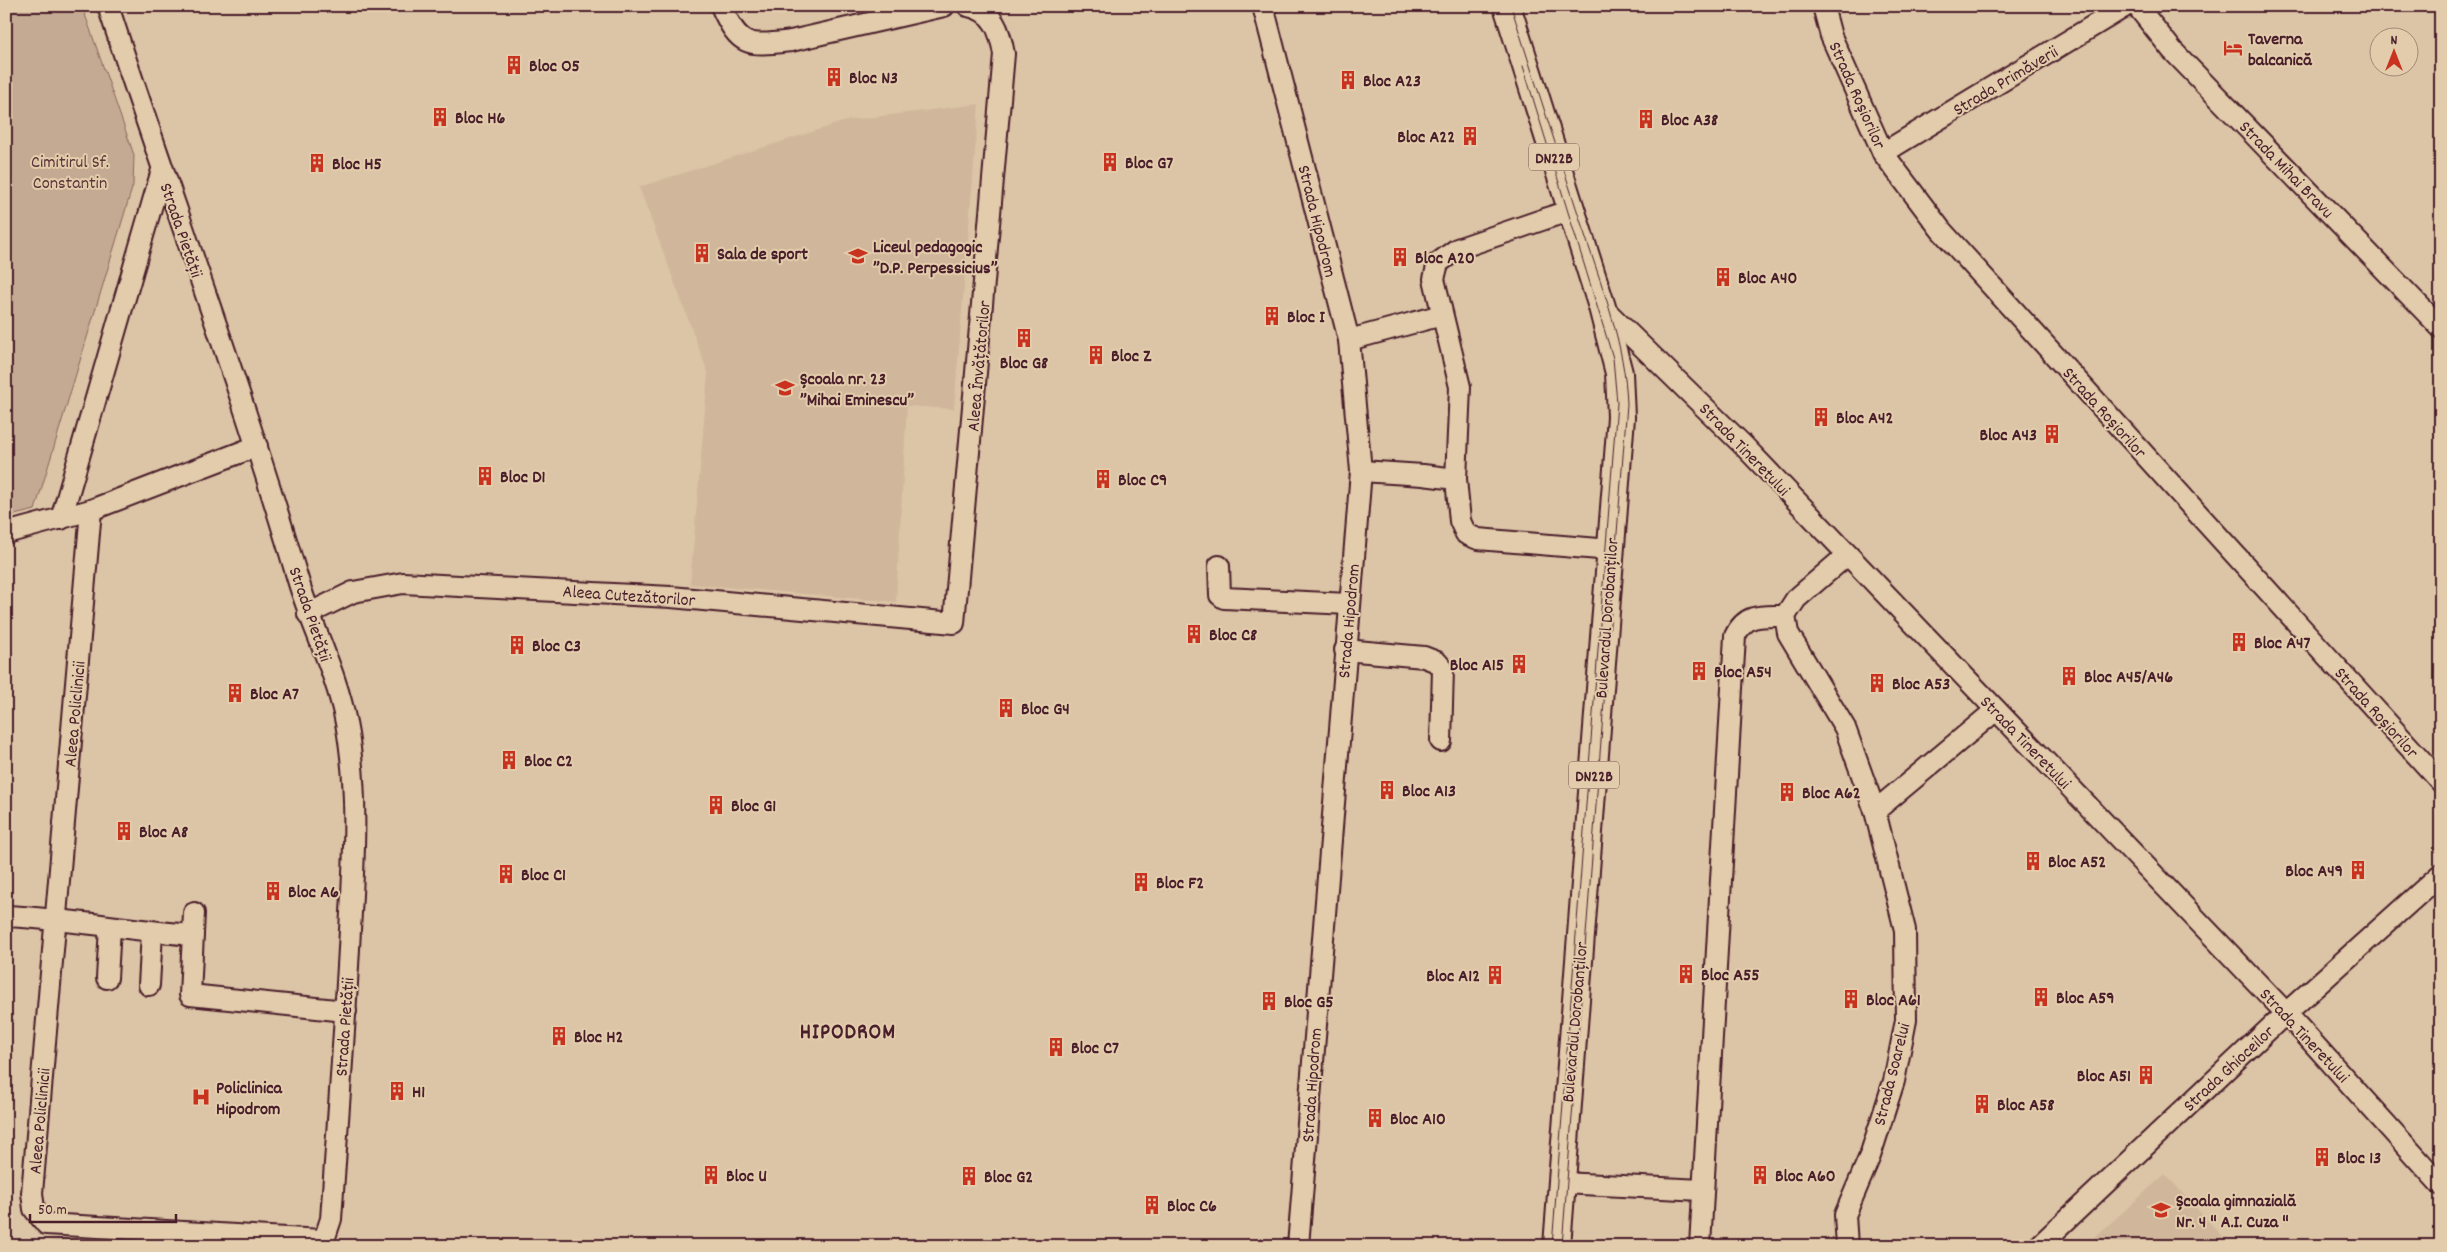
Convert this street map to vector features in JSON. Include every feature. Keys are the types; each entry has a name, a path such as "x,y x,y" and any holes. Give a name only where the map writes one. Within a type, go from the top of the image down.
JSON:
{"main road":[{"name":"Bulevardul Dorobanților","path":"1507,6 1615,350 1621,392 1612,550 1557,1246"}],"street":[{"name":"Strada Pietății","path":"108,6 257,446 308,614 333,678 346,720 352,767 354,845 346,1011 331,1218 322,1243"},
{"path":"721,6 737,36 749,42 766,44 791,41 944,6"},
{"name":"Aleea Învățătorilor","path":"954,623 1004,54 997,25 987,14 968,6"},
{"name":"Strada Hipodrom","path":"1263,6 1349,340 1361,471 1298,1246"},
{"name":"Strada Roșiorilor","path":"1823,6 1831,36 1883,153 1941,230 2441,782"},
{"name":"Strada Primăverii","path":"1883,153 2126,6"},
{"name":"Strada Mihai Bravu","path":"2137,6 2172,50 2441,328"},
{"path":"61,519 162,170"},
{"path":"1571,210 1457,249 1438,263 1434,279 1460,388 1456,480 1460,521 1466,534 1478,539 1612,550"},
{"name":"Strada Tineretului","path":"1602,306 1744,446 2286,1013 2441,1185"},
{"path":"1349,340 1442,315"},
{"path":"6,533 91,510 257,446"},
{"path":"1361,471 1423,475 1456,480"},
{"name":"Aleea Policlinicii","path":"91,510 32,1193 34,1209 38,1217 46,1224 322,1243"},
{"path":"1700,1246 1735,636 1740,625 1756,616 1785,616 1796,599 1847,555"},
{"path":"1220,566 1220,595 1224,598 1349,604"},
{"name":"Aleea Cutezătorilor","path":"308,614 353,592 403,583 670,597 954,623"},
{"name":"Strada Soarelui","path":"1785,616 1788,633 1845,728 1875,811 1905,930 1906,1020 1891,1090 1870,1156 1845,1215 1847,1246"},
{"path":"1345,650 1424,657 1438,662 1443,669 1441,741"},
{"path":"1875,811 1996,710"},
{"name":"Strada Ghioceilor","path":"2039,1246 2286,1013 2441,874"},
{"path":"194,913 190,992 193,996 346,1011"},
{"path":"6,916 56,918 110,928 193,935"},
{"path":"107,978 110,928"},
{"path":"149,985 152,932"},
{"path":"1562,1183 1702,1190"}],"shaded area":[{"path":"979,104 954,409 907,406 896,602 690,584 708,373 639,187 849,120"},
{"name":"Școala gimnazială Nr. 4 \" A.I. Cuza \"","path":"2165,1174 2231,1246 2085,1246"},
{"path":"65,1236 204,1246 39,1246"}],"green space":[{"name":"Cimitirul Sf. Constantin","path":"6,6 82,6 134,155 133,185 35,510 6,517"}],"tram line":[{"path":"1511,6 1606,297 1618,339 1627,404 1562,1246"},
{"path":"1523,66 1613,358 1617,403 1552,1246"}],"place":[{"name":"Taverna balcanică","path":"2233,48"},
{"name":"Bloc O5","path":"514,65"},
{"name":"Bloc N3","path":"834,77"},
{"name":"Bloc A23","path":"1348,80"},
{"name":"Bloc H6","path":"440,117"},
{"name":"Bloc A38","path":"1646,119"},
{"name":"Bloc A22","path":"1470,136"},
{"name":"Bloc G7","path":"1110,162"},
{"name":"Bloc H5","path":"317,163"},
{"name":"Sala de sport","path":"702,253"},
{"name":"Liceul pedagogic ”D.P. Perpessicius”","path":"858,256"},
{"name":"Bloc A20","path":"1400,257"},
{"name":"Bloc A40","path":"1723,277"},
{"name":"Bloc I","path":"1272,316"},
{"name":"Bloc G8","path":"1024,338"},
{"name":"Bloc Z","path":"1096,355"},
{"name":"Școala nr. 23 ”Mihai Eminescu”","path":"785,388"},
{"name":"Bloc A42","path":"1821,417"},
{"name":"Bloc A43","path":"2052,434"},
{"name":"Bloc D1","path":"485,476"},
{"name":"Bloc C9","path":"1103,479"},
{"name":"Bloc C8","path":"1194,634"},
{"name":"Bloc A47","path":"2239,642"},
{"name":"Bloc C3","path":"517,645"},
{"name":"Bloc A15","path":"1519,664"},
{"name":"Bloc A54","path":"1699,671"},
{"name":"Bloc A45/A46","path":"2069,676"},
{"name":"Bloc A53","path":"1877,683"},
{"name":"Bloc A7","path":"235,693"},
{"name":"Bloc G4","path":"1006,708"},
{"name":"Bloc C2","path":"509,760"},
{"name":"Bloc A13","path":"1387,790"},
{"name":"Bloc A62","path":"1787,792"},
{"name":"Bloc G1","path":"716,805"},
{"name":"Bloc A8","path":"124,831"},
{"name":"Bloc A52","path":"2033,861"},
{"name":"Bloc A49","path":"2358,870"},
{"name":"Bloc C1","path":"506,874"},
{"name":"Bloc F2","path":"1141,882"},
{"name":"Bloc A6","path":"273,891"},
{"name":"Bloc A55","path":"1686,974"},
{"name":"Bloc A12","path":"1495,975"},
{"name":"Bloc A59","path":"2041,997"},
{"name":"Bloc A61","path":"1851,999"},
{"name":"Bloc G5","path":"1269,1001"},
{"name":"Bloc H2","path":"559,1036"},
{"name":"Bloc C7","path":"1056,1047"},
{"name":"Bloc A51","path":"2146,1075"},
{"name":"H1","path":"397,1091"},
{"name":"Policlinica Hipodrom","path":"201,1097"},
{"name":"Bloc A58","path":"1982,1104"},
{"name":"Bloc A10","path":"1375,1118"},
{"name":"Bloc 13","path":"2322,1157"},
{"name":"Bloc U","path":"711,1175"},
{"name":"Bloc A60","path":"1760,1175"},
{"name":"Bloc G2","path":"969,1176"},
{"name":"Bloc C6","path":"1152,1205"},
{"name":"Școala gimnazială Nr. 4 \" A.I. Cuza \"","path":"2161,1210"}],"district":[{"name":"HIPODROM","path":"848,1030"}]}
